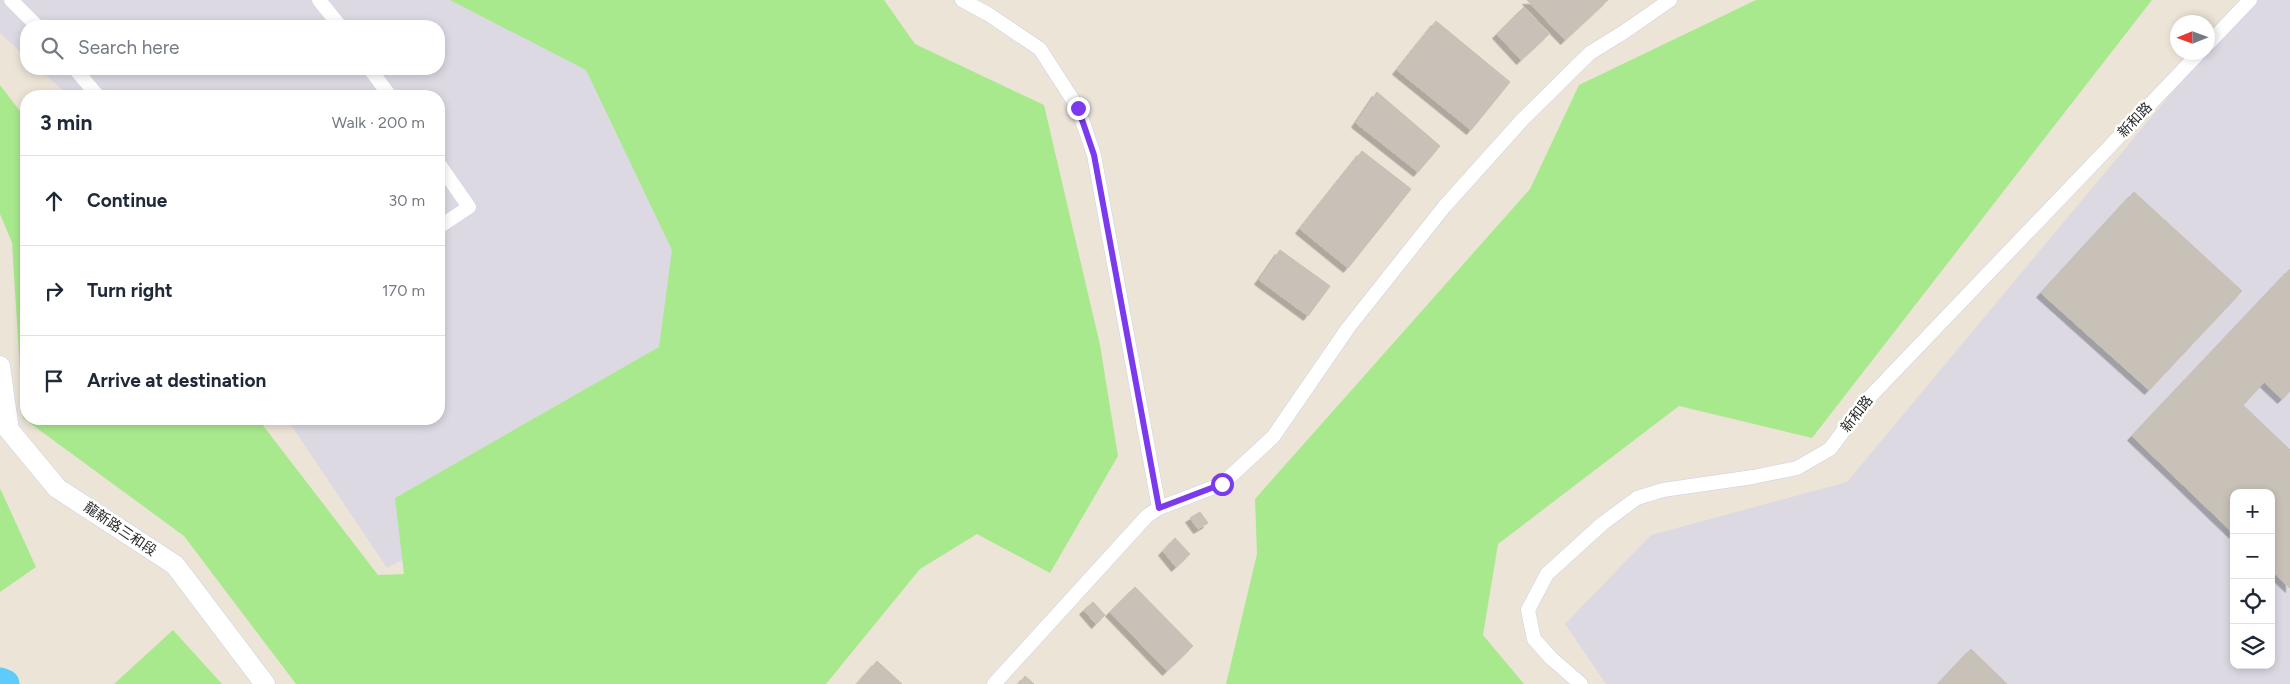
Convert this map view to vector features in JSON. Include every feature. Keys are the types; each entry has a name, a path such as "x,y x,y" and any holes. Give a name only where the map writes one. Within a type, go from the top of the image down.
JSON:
{"street":[{"path":"11,0 31,20"},
{"path":"318,0 335,20"},
{"path":"962,0 988,14 1040,49 1078,108 1094,155 1159,508"},
{"path":"994,684 1130,532 1147,516 1159,508 1222,484 1273,437 1360,313 1444,208 1523,119 1590,53 1670,0"},
{"path":"2215,37 2250,0"},
{"name":"新和路","path":"1581,684 1551,658 1534,638 1528,610 1548,574 1602,524 1637,498 1663,490 1753,478 1797,468 1830,449 1865,402 2192,60"},
{"path":"80,75 93,90"},
{"path":"374,75 386,90"},
{"path":"445,172 469,206 445,223"},
{"name":"龍新路三和段","path":"0,366 9,430 57,488 174,565 265,684"}],"shaded area":[{"path":"0,0 519,0 590,25 784,362 387,568 291,425 445,425 445,90 62,90 46,75 445,75 445,20 20,20 20,51 0,33"},
{"path":"2249,0 2290,0 2290,684 1606,684 1565,624 1651,535 1847,482 2199,60 2215,60 2215,41"}],"green space":[{"path":"450,0 884,0 915,44 1044,105 1100,345 1118,456 1050,573 977,534 920,569 826,684 296,684 184,536 33,425 263,425 378,575 404,574 395,498 659,347 672,250 586,70"},
{"path":"1756,0 2152,0 1812,438 1679,406 1498,544 1483,635 1524,684 1226,684 1257,554 1255,499 1530,189 1579,85"},
{"path":"0,85 20,111 20,370 12,243 0,214"},
{"path":"0,488 36,567 0,592"},
{"path":"173,630 222,684 114,684"}],"building":[{"path":"1527,0 1608,0 1565,40"},
{"path":"1524,7 1549,34 1521,60 1497,34"},
{"path":"1436,21 1510,82 1471,130 1397,70"},
{"path":"1377,92 1440,146 1418,172 1356,123"},
{"path":"1362,151 1411,189 1348,268 1300,229"},
{"path":"2134,192 2242,291 2149,390 2041,293"},
{"path":"1280,250 1330,286 1308,316 1259,280"},
{"path":"2290,269 2290,391 2282,399 2264,382 2243,405 2290,450 2290,588 2275,574 2275,489 2230,489 2230,530 2132,436"},
{"path":"1200,512 1208,523 1198,529 1190,518"},
{"path":"1175,538 1190,554 1176,567 1163,551"},
{"path":"1135,587 1193,646 1167,671 1110,612"},
{"path":"1093,602 1105,615 1096,624 1084,610"},
{"path":"1971,649 2007,684 1938,684"},
{"path":"877,661 902,684 857,684"},
{"path":"1025,676 1034,684 1019,684"}],"waterway":[{"path":"0,682 5,684"}],"route":[{"path":"1078,108 1094,155 1159,508 1222,484"}]}
